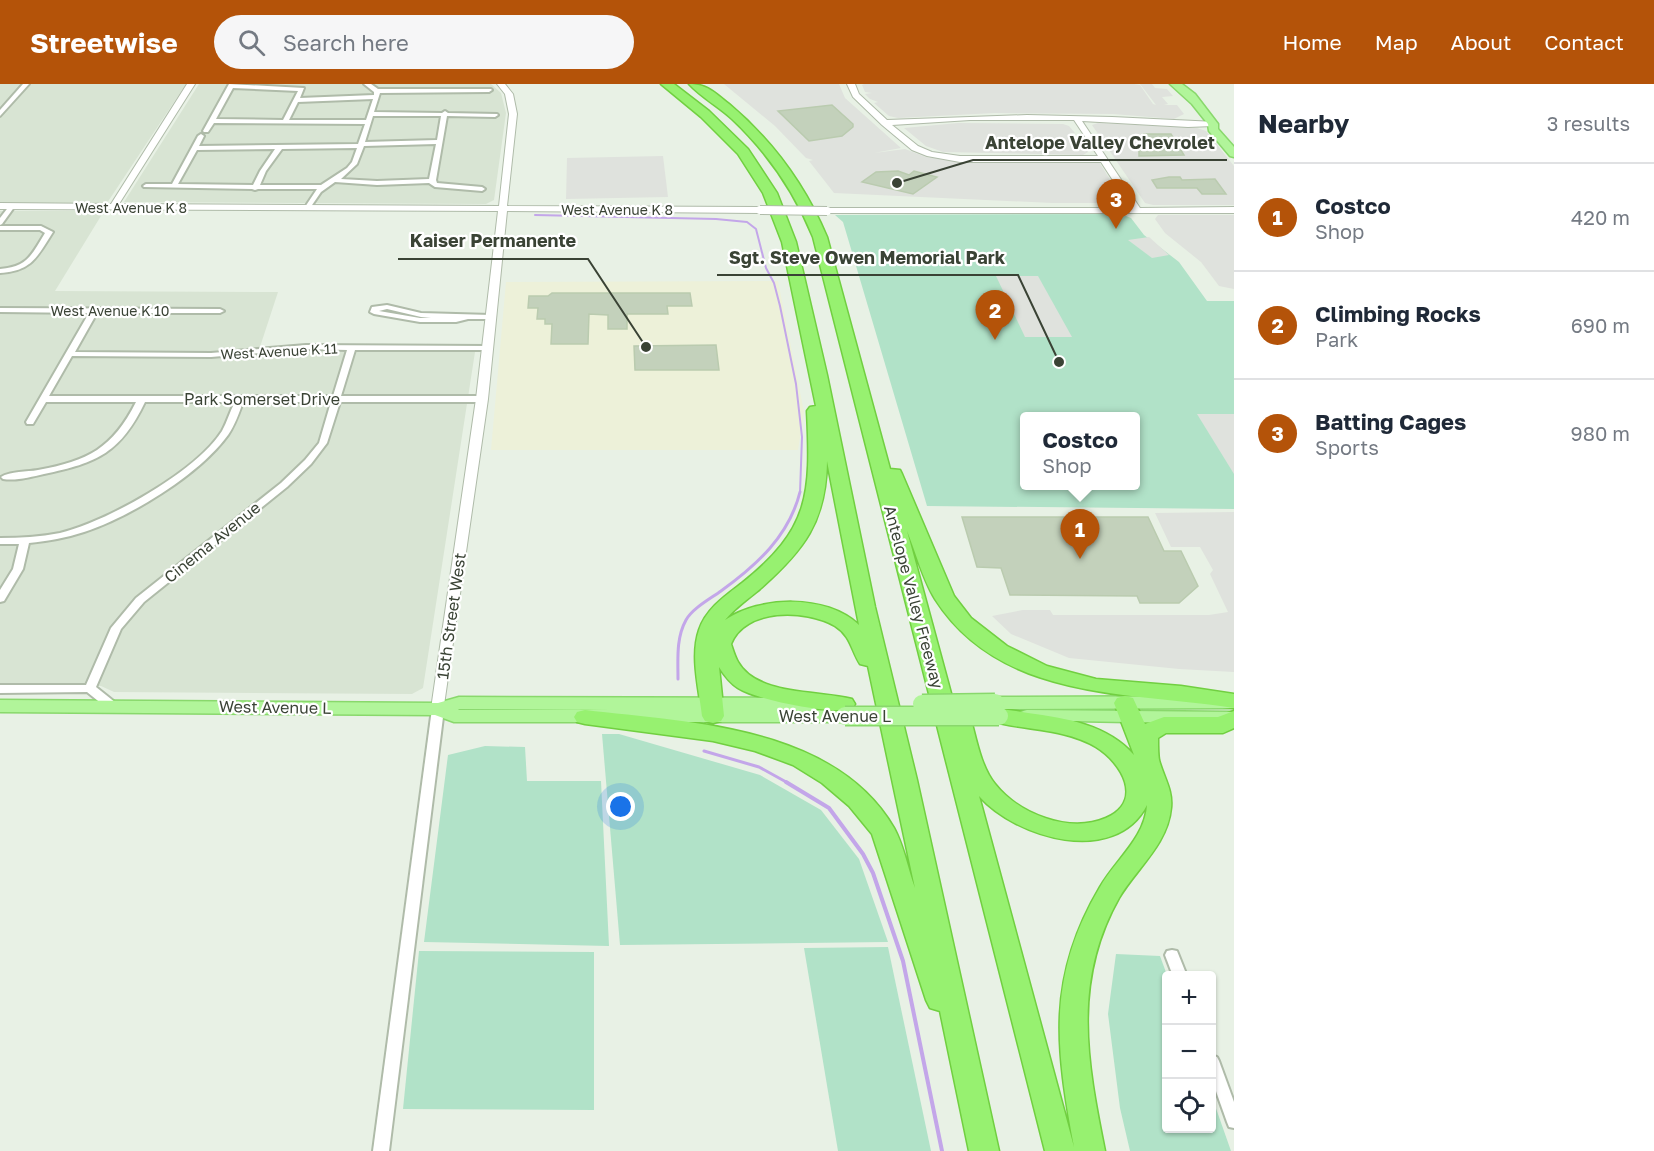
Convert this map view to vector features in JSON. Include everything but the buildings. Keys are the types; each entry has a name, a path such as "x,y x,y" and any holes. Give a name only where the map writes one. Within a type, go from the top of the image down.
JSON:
{"highway":[{"path":"667,84 705,114 743,152 770,194 789,242 819,375 865,607 905,780 984,1151"},
{"name":"Antelope Valley Freeway","path":"695,84 733,112 771,151 789,175 820,237 1060,1151"},
{"path":"713,710 708,646 710,629 723,608 765,574 794,544 808,521 815,499 818,466 815,392 819,375"},
{"path":"880,465 895,475 944,597 964,623 999,651 1039,671 1096,686 1181,693 1234,710 1223,725 1164,725 1151,730 1146,738 1147,760"},
{"path":"844,710 774,694 747,684 734,673 724,659 721,648 723,636 728,627 740,618 768,609 808,609 847,624 860,638 890,747 905,780"},
{"path":"926,644 948,681 978,775 986,789 1002,807 1041,826 1088,831 1107,828 1122,820 1132,811 1138,799 1139,784 1133,770 1119,753 1098,738 1070,728 997,710"},
{"path":"1090,1151 1075,1063 1072,1014 1077,972 1099,910 1116,880 1152,836 1159,818 1159,790 1128,710"},
{"path":"585,717 713,733 761,745 801,759 830,777 858,800 883,831 970,1090"}],"main road":[{"path":"1179,85 1213,124 1213,129 1233,149"},
{"name":"West Avenue L","path":"0,706 438,709 459,703 713,710 1234,710"},
{"name":"West Avenue L","path":"438,709 454,716 585,717 713,710"}],"street":[{"path":"0,114 26,84"},
{"path":"113,207 191,84"},
{"path":"367,84 377,94"},
{"name":"15th Street West","path":"381,1151 438,709 488,348 513,114 509,94 501,84"},
{"path":"851,84 856,95 915,148 944,157 1104,159"},
{"path":"174,186 232,85 302,89 285,121"},
{"path":"297,100 442,87 489,90"},
{"path":"308,207 321,187 350,170 355,163 377,94"},
{"path":"432,181 445,113"},
{"path":"370,114 495,115"},
{"path":"885,123 955,119 1077,119 1213,124"},
{"path":"1077,119 1137,210"},
{"path":"213,121 368,122"},
{"path":"195,148 439,142"},
{"path":"255,188 263,171 280,147"},
{"path":"332,180 376,183 432,181 435,185 442,187 482,189"},
{"path":"146,186 321,187"},
{"name":"West Avenue K 8","path":"0,206 827,211 1234,210"},
{"path":"0,223 12,206"},
{"path":"0,228 47,230 49,232 26,266 20,269 0,271"},
{"path":"0,320 3,310"},
{"name":"West Avenue K 10","path":"3,310 220,311"},
{"path":"30,422 95,310"},
{"path":"375,311 398,312 420,320 491,317"},
{"name":"West Avenue K 11","path":"70,354 211,355 306,347 488,348"},
{"name":"Cinema Avenue","path":"90,688 116,628 140,600 284,485 308,462 323,442 352,347"},
{"name":"Park Somerset Drive","path":"43,399 482,399"},
{"path":"6,477 60,469 103,450 126,429 142,399"},
{"path":"0,541 25,541 64,535 94,526 171,482 200,459 224,434 240,399"},
{"path":"0,598 18,569 25,541"},
{"path":"0,689 90,688 112,706"},
{"path":"1172,955 1178,971"},
{"path":"1216,1072 1234,1122"}],"shaded area":[{"path":"0,84 186,84 107,203 0,203"},
{"path":"199,84 491,84 501,93 506,113 494,200 486,204 124,202"},
{"path":"724,84 839,84 845,98 901,148 874,153 905,149 926,157 966,162 1099,162 1125,203 1052,203 834,193 809,161 813,160 806,158 775,126"},
{"path":"1134,84 1140,85 1156,105 1140,84 1152,84 1155,88 1167,89 1173,96 1162,97 1168,104 1164,105 1177,105 1184,114 1174,119 1113,114 995,113 898,118 889,116 874,103 878,102 865,94 872,93 865,92 862,85"},
{"path":"958,123 1063,124 1069,126 1075,133 1070,133 1073,137 1078,138 1088,152 1083,155 943,152 926,146 904,128"},
{"path":"1098,123 1197,128 1206,131 1234,166 1234,205 1153,205 1145,203 1092,125"},
{"path":"663,156 668,197 566,199 567,158"},
{"path":"0,211 104,211 55,291 278,292 257,356 292,352 475,352 423,688 412,694 114,692 101,686 0,685"},
{"path":"1158,215 1234,215 1234,289 1219,286 1201,262 1165,233 1155,219"},
{"path":"1149,237 1169,255 1152,258 1128,240"},
{"path":"996,276 1038,276 1072,337 1025,337"},
{"path":"778,281 804,412 798,450 491,450 506,282"},
{"path":"1197,414 1234,414 1234,474"},
{"path":"1234,512 1234,672 1069,658 1011,634 992,616 1023,610 1050,610 1053,615 1209,615 1228,612 1210,574 1213,570 1200,547 1171,547 1155,513"}],"green space":[{"path":"1121,214 1131,218 1144,235 1179,262 1207,301 1234,301 1234,509 927,506 843,222 835,215"},
{"path":"602,734 619,734 760,775 821,810 859,859 888,942 620,945"},
{"path":"485,746 525,747 527,781 601,781 609,946 424,942 448,755"},
{"path":"888,947 931,1151 838,1151 804,948"},
{"path":"419,951 594,952 594,1110 403,1109"},
{"path":"1116,954 1160,956 1166,971 1162,971 1162,1133 1216,1133 1216,1108 1231,1151 1130,1151 1120,1108 1108,1014"}],"waterway":[{"path":"535,215 716,219 747,222 756,229 766,268 774,283 780,306 796,384 802,437 800,493"},
{"path":"678,679 679,641 686,620 697,608 747,571 770,548 788,522 800,492"},
{"path":"704,751 759,767 788,783"},
{"path":"786,782 829,808 863,854 873,873 903,961 942,1151"}],"place":[{"name":"Antelope Valley Chevrolet","path":"897,183"},
{"name":"Batting Cages","path":"1116,229"},
{"name":"Climbing Rocks","path":"995,340"},
{"name":"Kaiser Permanente","path":"646,347"},
{"name":"Sgt. Steve Owen Memorial Park","path":"1059,362"},
{"name":"Costco","path":"1080,559"}]}
